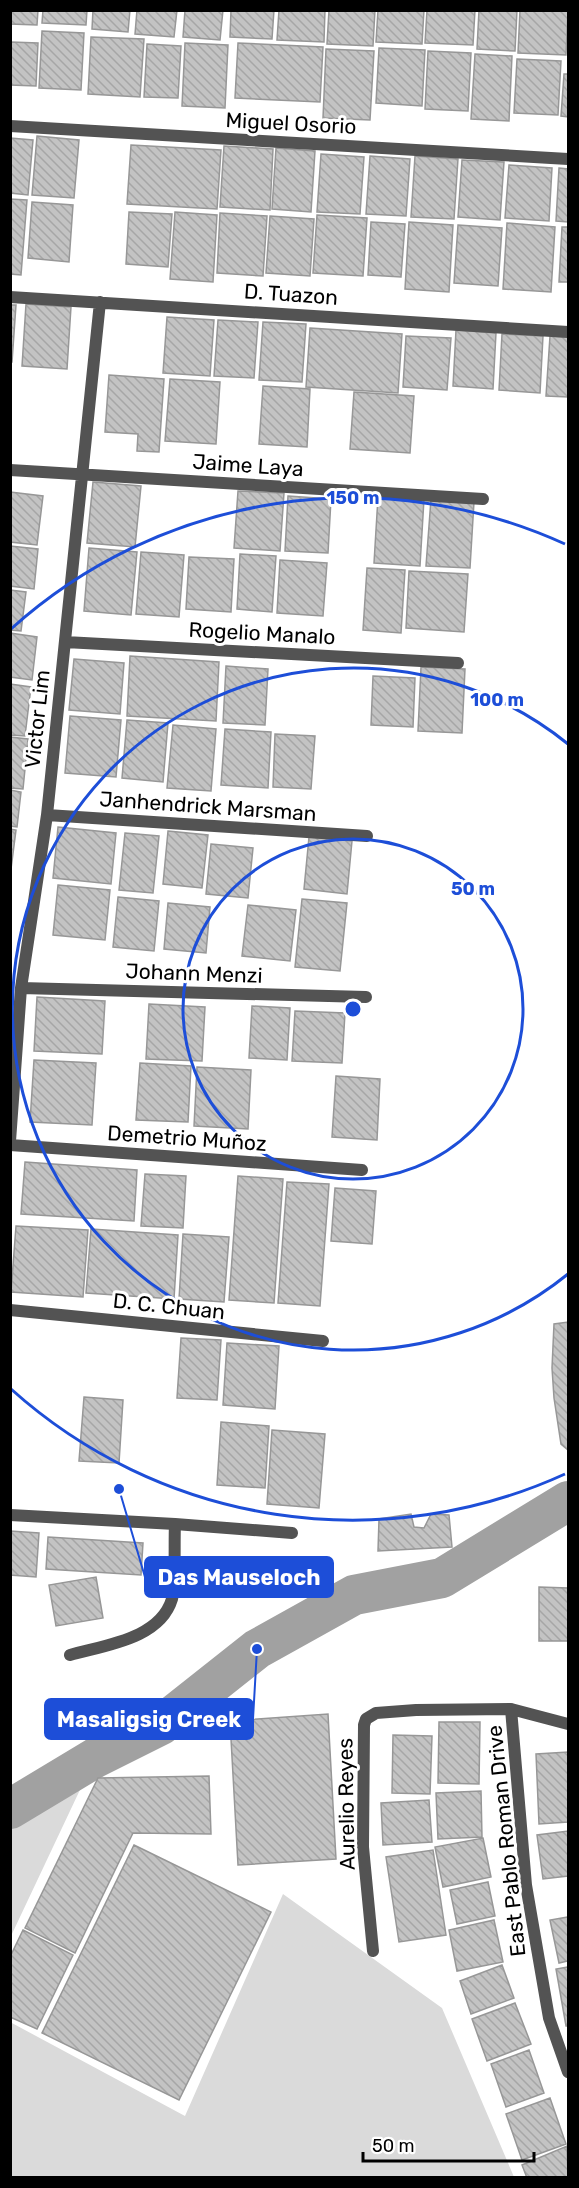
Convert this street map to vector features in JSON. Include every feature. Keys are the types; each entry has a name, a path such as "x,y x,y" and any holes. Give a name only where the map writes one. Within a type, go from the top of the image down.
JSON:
{"street":[{"name":"Miguel Osorio","path":"10,126 568,159"},
{"name":"D. Tuazon","path":"10,297 568,332"},
{"name":"Victor Lim","path":"10,1143 21,988 46,815 100,302"},
{"name":"Jaime Laya","path":"10,470 483,499"},
{"name":"Rogelio Manalo","path":"65,642 458,663"},
{"name":"Janhendrick Marsman","path":"46,815 367,836"},
{"name":"Johann Menzi","path":"21,988 366,997"},
{"name":"Demetrio Muñoz","path":"10,1143 362,1170"},
{"name":"D. C. Chuan","path":"10,1310 323,1341"},
{"path":"10,1515 292,1533"},
{"path":"70,1655 139,1634 163,1617 172,1597 175,1524"},
{"name":"Aurelio Reyes","path":"373,1951 363,1847 364,1725 366,1719 376,1713 416,1710 511,1709 568,1724"},
{"name":"East Pablo Roman Drive","path":"511,1709 526,1885 549,2018 568,2072"}],"shaded area":[{"path":"95,1758 11,1936 11,1809"},
{"path":"283,1894 442,2008 514,2177 11,2177 10,2022 185,2116"}],"building":[{"path":"10,10 38,10 37,25 10,24"},
{"path":"43,10 87,10 86,25 42,23"},
{"path":"93,10 130,10 128,32 92,29"},
{"path":"137,10 177,10 174,37 135,34"},
{"path":"185,10 223,10 220,40 183,37"},
{"path":"231,10 274,10 272,39 230,37"},
{"path":"279,10 325,10 324,42 277,40"},
{"path":"329,10 375,10 373,46 327,44"},
{"path":"378,10 424,10 422,44 376,42"},
{"path":"427,10 475,10 473,45 425,43"},
{"path":"479,10 517,10 515,51 477,49"},
{"path":"520,10 568,10 566,55 518,53"},
{"path":"42,31 84,33 81,90 39,88"},
{"path":"91,37 144,39 140,97 88,94"},
{"path":"11,42 38,43 36,86 10,85"},
{"path":"185,43 228,45 225,108 182,106"},
{"path":"238,43 323,47 320,102 235,98"},
{"path":"147,44 181,46 178,98 144,97"},
{"path":"379,48 425,50 422,106 376,103"},
{"path":"326,49 374,51 370,120 323,118"},
{"path":"428,51 471,53 468,111 425,109"},
{"path":"475,54 512,56 509,121 471,119"},
{"path":"517,59 561,61 558,115 514,113"},
{"path":"564,74 568,74 568,117 561,116"},
{"path":"37,136 79,140 74,198 32,195"},
{"path":"10,138 33,140 28,195 10,193"},
{"path":"131,145 221,150 217,209 127,204"},
{"path":"224,146 273,149 270,210 220,207"},
{"path":"276,148 315,151 311,212 272,209"},
{"path":"321,154 364,157 360,214 317,212"},
{"path":"370,156 410,159 406,216 366,214"},
{"path":"415,156 458,159 454,219 411,217"},
{"path":"462,160 504,162 500,220 458,217"},
{"path":"509,165 552,168 549,221 505,218"},
{"path":"559,168 568,169 568,222 556,221"},
{"path":"10,199 27,200 21,275 10,274"},
{"path":"32,202 73,205 69,262 28,258"},
{"path":"129,212 172,214 168,267 126,264"},
{"path":"175,212 217,215 213,282 170,279"},
{"path":"220,213 267,216 263,276 217,273"},
{"path":"317,215 367,218 363,276 313,273"},
{"path":"270,216 314,219 310,276 266,273"},
{"path":"371,222 405,224 401,277 368,275"},
{"path":"409,222 453,225 449,292 405,289"},
{"path":"507,223 555,227 551,292 503,289"},
{"path":"458,225 502,228 498,286 454,283"},
{"path":"562,227 568,227 568,282 559,282"},
{"path":"26,304 71,307 67,369 22,366"},
{"path":"10,305 16,305 12,362 10,362"},
{"path":"167,317 214,320 210,376 163,373"},
{"path":"218,320 258,322 254,378 214,376"},
{"path":"263,322 306,324 302,382 259,380"},
{"path":"310,328 402,334 398,393 306,387"},
{"path":"456,330 496,333 493,389 453,386"},
{"path":"502,334 543,336 540,393 499,390"},
{"path":"406,336 451,338 447,390 403,387"},
{"path":"550,336 568,337 568,397 546,396"},
{"path":"109,375 164,379 159,452 137,451 138,434 105,432"},
{"path":"170,379 220,382 216,444 165,441"},
{"path":"263,386 310,389 307,447 259,444"},
{"path":"354,392 414,396 410,453 350,449"},
{"path":"93,482 141,486 135,547 87,543"},
{"path":"238,491 284,493 280,551 234,548"},
{"path":"10,492 43,496 37,545 10,542"},
{"path":"288,496 331,499 328,553 285,551"},
{"path":"378,497 424,499 420,566 374,563"},
{"path":"431,499 474,502 470,568 426,566"},
{"path":"10,546 38,549 34,589 10,586"},
{"path":"89,548 137,552 131,615 84,611"},
{"path":"141,552 184,555 179,617 136,614"},
{"path":"240,554 276,556 272,612 237,609"},
{"path":"189,557 234,559 231,612 186,609"},
{"path":"280,560 327,563 323,616 277,613"},
{"path":"367,568 405,570 401,633 363,630"},
{"path":"409,571 468,574 464,632 406,628"},
{"path":"10,590 26,592 21,631 10,630"},
{"path":"10,633 37,637 32,680 10,677"},
{"path":"130,656 219,662 216,721 127,716"},
{"path":"74,659 124,663 120,714 69,710"},
{"path":"226,666 268,669 265,725 223,723"},
{"path":"421,667 465,669 462,733 418,731"},
{"path":"373,676 415,678 413,727 371,725"},
{"path":"10,684 31,687 25,736 10,735"},
{"path":"70,716 121,720 116,777 65,773"},
{"path":"127,720 168,723 163,782 122,778"},
{"path":"173,725 216,729 211,791 167,788"},
{"path":"225,729 271,732 268,788 221,785"},
{"path":"275,734 315,736 311,789 273,787"},
{"path":"10,737 28,739 23,789 10,788"},
{"path":"10,790 21,792 17,827 10,826"},
{"path":"58,827 116,833 111,884 53,878"},
{"path":"10,829 16,830 11,869 10,869"},
{"path":"168,831 208,835 202,888 163,884"},
{"path":"125,833 159,836 153,893 119,890"},
{"path":"309,837 352,841 347,894 304,889"},
{"path":"211,844 253,848 248,898 206,894"},
{"path":"58,885 110,890 105,940 53,935"},
{"path":"118,897 159,901 154,951 113,947"},
{"path":"302,899 347,903 340,971 295,967"},
{"path":"168,903 210,907 206,953 164,949"},
{"path":"248,905 296,910 290,961 242,956"},
{"path":"37,997 105,1001 102,1054 34,1051"},
{"path":"149,1004 205,1007 202,1061 146,1059"},
{"path":"252,1006 290,1008 287,1060 249,1058"},
{"path":"295,1011 345,1013 342,1063 292,1061"},
{"path":"34,1060 96,1063 92,1125 30,1122"},
{"path":"140,1063 191,1066 188,1122 136,1120"},
{"path":"197,1067 251,1070 248,1129 194,1126"},
{"path":"336,1076 380,1079 377,1140 332,1137"},
{"path":"25,1162 137,1170 134,1221 21,1214"},
{"path":"145,1174 186,1176 183,1228 141,1226"},
{"path":"238,1176 283,1179 274,1303 229,1300"},
{"path":"287,1182 329,1184 320,1306 278,1303"},
{"path":"335,1188 376,1191 372,1244 331,1241"},
{"path":"16,1226 88,1230 83,1297 11,1292"},
{"path":"91,1229 178,1235 174,1299 86,1293"},
{"path":"183,1234 229,1237 224,1302 179,1299"},
{"path":"568,1322 568,1450 561,1444 552,1368 554,1324"},
{"path":"181,1338 221,1340 217,1400 177,1398"},
{"path":"227,1343 279,1346 275,1409 223,1405"},
{"path":"84,1397 123,1400 119,1463 79,1461"},
{"path":"221,1422 269,1426 265,1488 217,1485"},
{"path":"272,1430 325,1434 319,1508 267,1504"},
{"path":"411,1514 414,1527 424,1528 431,1514 449,1515 452,1547 378,1551 379,1519"},
{"path":"10,1531 39,1533 36,1577 10,1575"},
{"path":"48,1537 143,1543 141,1575 46,1569"},
{"path":"96,1577 103,1618 56,1626 49,1585"},
{"path":"539,1587 568,1588 568,1641 539,1641"},
{"path":"328,1714 336,1859 238,1865 230,1721"},
{"path":"439,1722 480,1722 479,1784 438,1783"},
{"path":"393,1735 432,1736 430,1794 392,1793"},
{"path":"568,1752 568,1822 539,1824 536,1754"},
{"path":"209,1776 211,1834 133,1833 75,1953 25,1928 98,1778"},
{"path":"481,1791 482,1837 438,1839 436,1793"},
{"path":"429,1800 432,1842 383,1845 381,1803"},
{"path":"568,1831 568,1876 543,1879 537,1835"},
{"path":"483,1838 491,1877 443,1887 435,1847"},
{"path":"134,1845 271,1912 179,2100 42,2033"},
{"path":"433,1850 446,1935 399,1942 386,1857"},
{"path":"488,1882 495,1916 457,1924 450,1890"},
{"path":"568,1917 568,1961 559,1963 550,1920"},
{"path":"494,1920 503,1962 457,1971 449,1930"},
{"path":"23,1930 73,1955 37,2029 10,2017 10,1957"},
{"path":"502,1965 514,1998 471,2014 460,1981"},
{"path":"568,1967 568,2026 566,2026 556,1969"},
{"path":"515,2003 531,2044 487,2061 472,2019"},
{"path":"529,2050 544,2093 506,2107 491,2064"},
{"path":"550,2098 566,2144 522,2160 506,2114"},
{"path":"567,2146 568,2178 527,2178 522,2165"}],"waterway":[{"path":"10,1809 95,1758 161,1725 257,1649 354,1595 442,1578 568,1501"}],"place":[{"name":"Das Mauseloch","path":"119,1489"},
{"name":"Masaligsig Creek","path":"257,1649"}]}
